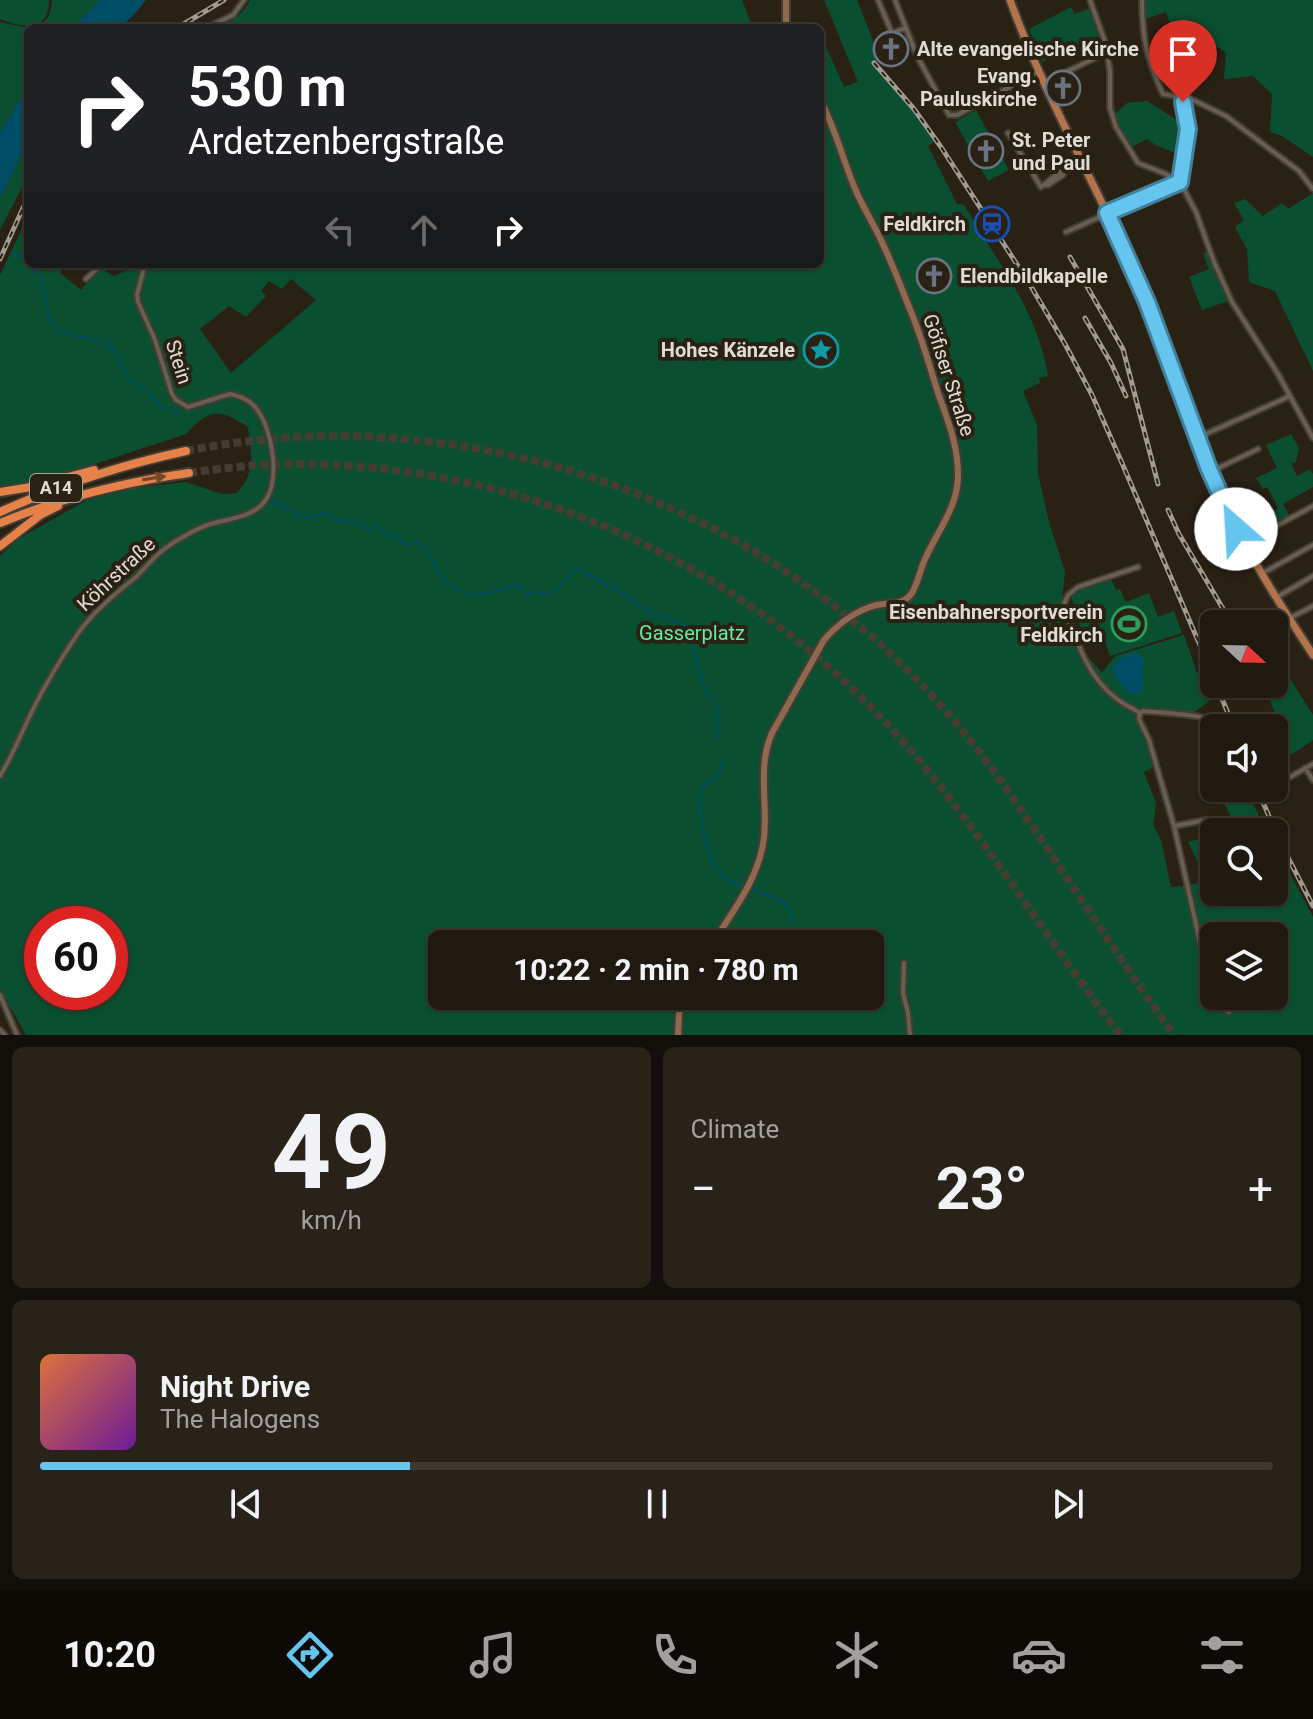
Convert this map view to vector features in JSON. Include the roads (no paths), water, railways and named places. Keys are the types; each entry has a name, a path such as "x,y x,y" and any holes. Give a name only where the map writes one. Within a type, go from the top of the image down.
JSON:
{"highway":[{"name":"A14","path":"0,512 114,468 186,451"},
{"path":"0,492 114,468"},
{"name":"A14","path":"0,523 84,493 189,473"},
{"path":"0,546 40,515 84,493"}],"main road":[{"path":"786,0 786,24"},
{"path":"1011,0 1040,71 1147,302 1210,472 1236,529 1313,655"},
{"name":"Göfiser Straße","path":"720,930 756,871 764,838 763,769 766,746 772,733 824,640 836,628 870,607 903,602 911,594 927,554 949,514 958,479 950,424 918,329 881,240 848,173 824,109"},
{"path":"678,1035 680,1010"}],"street":[{"path":"216,24 228,19 244,0"},
{"path":"878,0 892,33 906,28"},
{"path":"895,0 918,59 949,115 957,115 1040,71"},
{"path":"1090,0 1108,52 1110,108 1116,127 1138,163 1179,182 1196,212 1230,298 1313,438"},
{"path":"1142,0 1143,38 1163,94 1185,97 1226,116 1299,171 1313,189"},
{"path":"1179,182 1188,129 1183,102 1202,45"},
{"path":"1045,82 1108,52"},
{"path":"1008,133 1041,187 1045,181 1082,161"},
{"path":"1066,232 1179,182"},
{"path":"86,279 98,268"},
{"name":"Stein","path":"144,268 138,302 176,400 188,407 223,395 236,395 256,408 270,438"},
{"path":"1197,438 1290,396"},
{"name":"Köhrstraße","path":"0,776 12,758 37,701 80,630 99,608 169,546 206,525 242,516 265,502 273,479 270,438"},
{"path":"1210,472 1258,449"},
{"path":"1244,543 1313,506"},
{"path":"1236,529 1249,521"},
{"path":"1261,574 1313,545"},
{"path":"1138,567 1078,587 1068,595 1064,604 1086,664 1119,701 1140,713 1200,718"},
{"path":"1276,598 1313,576"},
{"path":"1289,619 1313,606"},
{"path":"1140,713 1139,719 1149,740 1174,826 1200,943"},
{"path":"1288,778 1313,764"},
{"path":"1305,768 1313,780"},
{"path":"1174,826 1200,821"},
{"path":"904,963 903,993 910,1035"},
{"path":"0,995 17,1035"},
{"path":"0,1030 5,1035"}],"water":[{"path":"100,0 146,0 124,24 76,24"},
{"path":"24,93 24,150 0,198 0,133"},
{"path":"1133,652 1140,654 1143,661 1143,691 1138,695 1126,691 1112,671 1117,661"}],"waterway":[{"path":"12,252 24,260"},
{"path":"33,268 42,282 49,319 54,326 67,334 100,341 111,347 129,378 148,391 165,409"},
{"path":"171,410 179,411"},
{"path":"272,501 303,517 311,518 324,513 335,520 356,522 368,529 380,528 388,536 397,536 406,545 419,542 429,551 429,559 435,561 437,571 443,578 466,593 481,594 517,585 529,595 539,591 543,594 560,587 576,568 633,599 646,610 687,626 706,692 715,700"},
{"path":"1063,610 1068,623"},
{"path":"717,706 717,739"},
{"path":"722,761 719,775 705,785 701,793 703,828 709,854 717,870 744,886"},
{"path":"750,888 784,902 791,911 791,924"}],"tunnel":[{"path":"186,451 294,437 403,439 510,455 614,485 713,529 806,585 890,654 965,734 1016,802 1174,1035"},
{"path":"189,473 292,464 381,469 468,483 553,507 634,540 712,581 784,630 852,688 913,753 967,822 1120,1035"}],"railway":[{"path":"184,24 224,0"},
{"path":"874,63 914,109 941,147 1065,344 1092,395 1200,645"},
{"path":"0,259 24,206"},
{"path":"1070,257 1123,349 1158,484"},
{"path":"1085,318 1126,396"},
{"path":"1168,510 1224,610"},
{"path":"1222,698 1228,714"},
{"path":"1263,802 1313,906"}],"place":[{"name":"Alte evangelische Kirche","path":"891,49"},
{"name":"Evang. Pauluskirche","path":"1063,88"},
{"name":"St. Peter und Paul","path":"986,151"},
{"name":"Feldkirch","path":"992,224"},
{"name":"Elendbildkapelle","path":"934,276"},
{"name":"Hohes Känzele","path":"821,350"},
{"name":"Eisenbahnersportverein Feldkirch","path":"1129,624"}],"park label":[{"name":"Gasserplatz","path":"692,633"}]}
